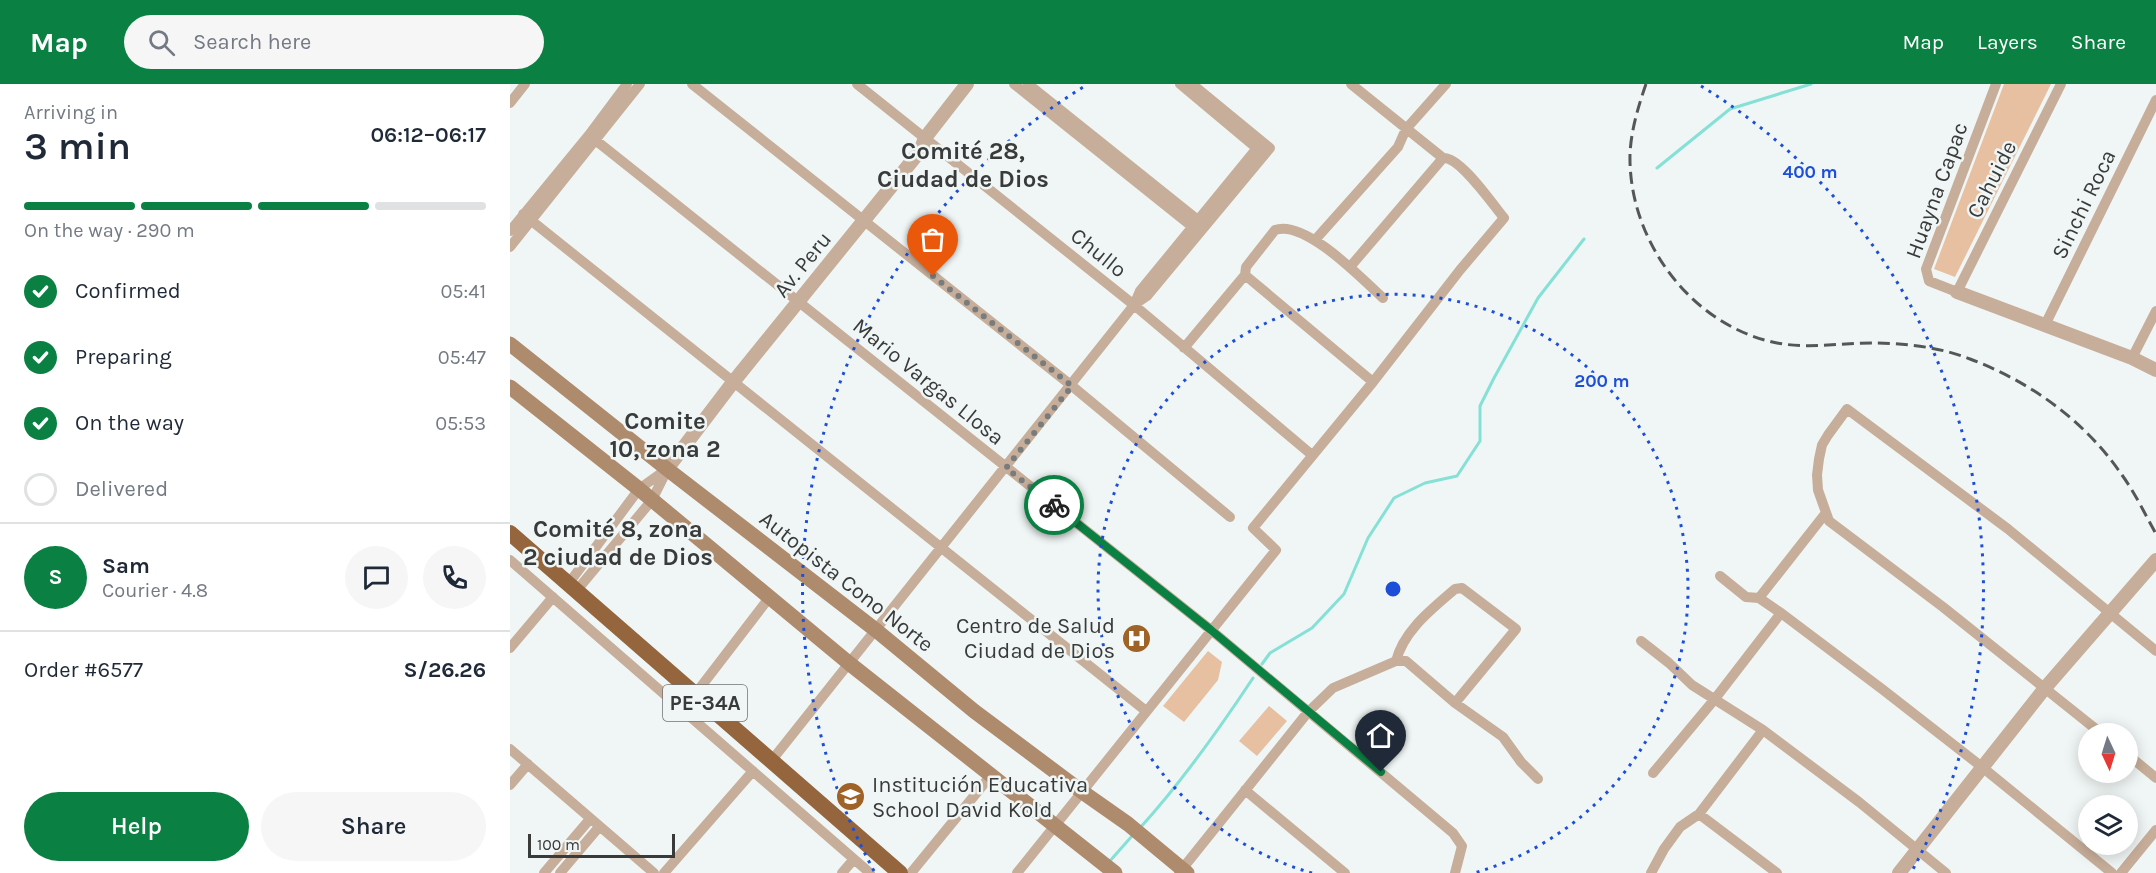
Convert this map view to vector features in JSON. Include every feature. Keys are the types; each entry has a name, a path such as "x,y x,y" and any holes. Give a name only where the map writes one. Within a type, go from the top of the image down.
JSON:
{"highway":[{"name":"PE-34A","path":"510,533 900,873"}],"main road":[{"name":"Autopista Cono Norte","path":"510,344 877,631 974,711 1128,824 1183,872"},
{"path":"510,387 639,489 850,664 1115,873"}],"street":[{"path":"510,104 525,84"},
{"path":"592,138 627,84"},
{"path":"510,247 527,217 640,84"},
{"path":"692,84 1072,386 1230,517"},
{"name":"Chullo","path":"857,84 925,144 1134,305 1312,455"},
{"name":"Av. Peru","path":"667,469 734,381 925,144 967,84"},
{"path":"925,144 977,84"},
{"path":"1014,84 1197,227"},
{"path":"1028,84 1197,227"},
{"path":"1180,84 1261,148"},
{"path":"1192,84 1261,148"},
{"path":"1017,873 1276,550 1253,528 1504,218 1455,162 1447,157 1443,158 1351,84"},
{"path":"1315,240 1398,147 1406,129 1446,84"},
{"name":"Huayna Capac","path":"1957,292 1929,281 1926,269 1996,84"},
{"name":"Cahuide","path":"1957,292 2061,84"},
{"name":"Sinchi Roca","path":"2045,325 2156,100"},
{"name":"Mario Vargas Llosa","path":"592,138 1211,630 1453,833 1462,846 1455,873"},
{"path":"772,760 1072,386 1134,305 1140,291 1197,227 1261,148"},
{"path":"1350,267 1443,158"},
{"path":"510,231 527,217"},
{"path":"527,217 1146,711"},
{"path":"1184,348 1245,275 1246,267 1275,230 1281,228 1299,231 1315,240 1350,267 1383,298"},
{"path":"1245,275 1373,382"},
{"path":"1957,292 2132,358 2156,370"},
{"path":"2132,358 2156,311"},
{"path":"2088,723 1943,607 1829,521 1818,490 1819,459 1822,445 1847,409 2008,529 2156,651"},
{"path":"573,587 639,489 667,469"},
{"path":"573,587 652,500 667,469"},
{"path":"1759,597 1825,514"},
{"path":"510,560 870,873"},
{"path":"1899,873 2045,688 2156,560"},
{"path":"1720,576 1746,597 1759,597 1781,613 1982,767 2112,873"},
{"path":"1396,661 1399,648 1422,617 1455,589 1462,588 1516,629 1455,703"},
{"path":"510,648 553,597"},
{"path":"683,710 769,598"},
{"path":"1653,773 1714,700 1781,613"},
{"path":"1641,641 1692,685 1763,730 1859,802 1946,873"},
{"path":"1183,872 1308,712 1333,688 1396,661 1406,661 1455,703 1503,737 1521,762 1538,779"},
{"path":"1651,873 1664,849 1680,827 1699,814 1763,730"},
{"path":"510,748 654,873"},
{"path":"2138,763 2156,778"},
{"path":"510,785 528,764"},
{"path":"664,873 753,771"},
{"path":"911,873 992,774"},
{"path":"1245,790 1345,873"},
{"path":"1699,814 1777,873"},
{"path":"544,873 590,819"},
{"path":"560,873 599,827"},
{"path":"2138,873 2124,869 2156,830"},
{"path":"842,873 854,859"}],"shaded area":[{"path":"2004,84 2051,84 1955,277 1934,269"},
{"path":"1208,651 1222,662 1218,680 1184,722 1163,706"},
{"path":"1269,706 1287,721 1257,756 1239,741"}],"waterway":[{"path":"1657,168 1730,109 1811,84"},
{"path":"1262,664 1270,653 1312,628 1344,594 1368,538 1394,498 1425,483 1457,476 1480,441 1480,406 1494,378 1538,298 1584,239"},
{"path":"1139,829 1199,756 1253,678"},
{"path":"1109,862 1132,836"}],"railway":[{"path":"1646,84 1632,137 1630,154 1632,186 1640,217 1653,247 1670,274 1692,298 1717,318 1746,334 1777,343 1813,346 1860,343 1922,346 1947,351 1993,368 2055,405 2091,437 2127,482 2156,534"}],"way so far":[{"path":"933,276 1072,386 1006,468 1054,505"}],"place":[{"name":"Centro de Salud Ciudad de Dios","path":"1136,638"},
{"name":"Institución Educativa School David Kold","path":"851,797"}],"district":[{"name":"Comité 28, Ciudad de Dios","path":"963,165"},
{"name":"Comite 10, zona 2","path":"665,435"},
{"name":"Comité 8, zona 2 ciudad de Dios","path":"618,543"}],"route":[{"path":"1054,505 1211,630 1381,772"}]}
